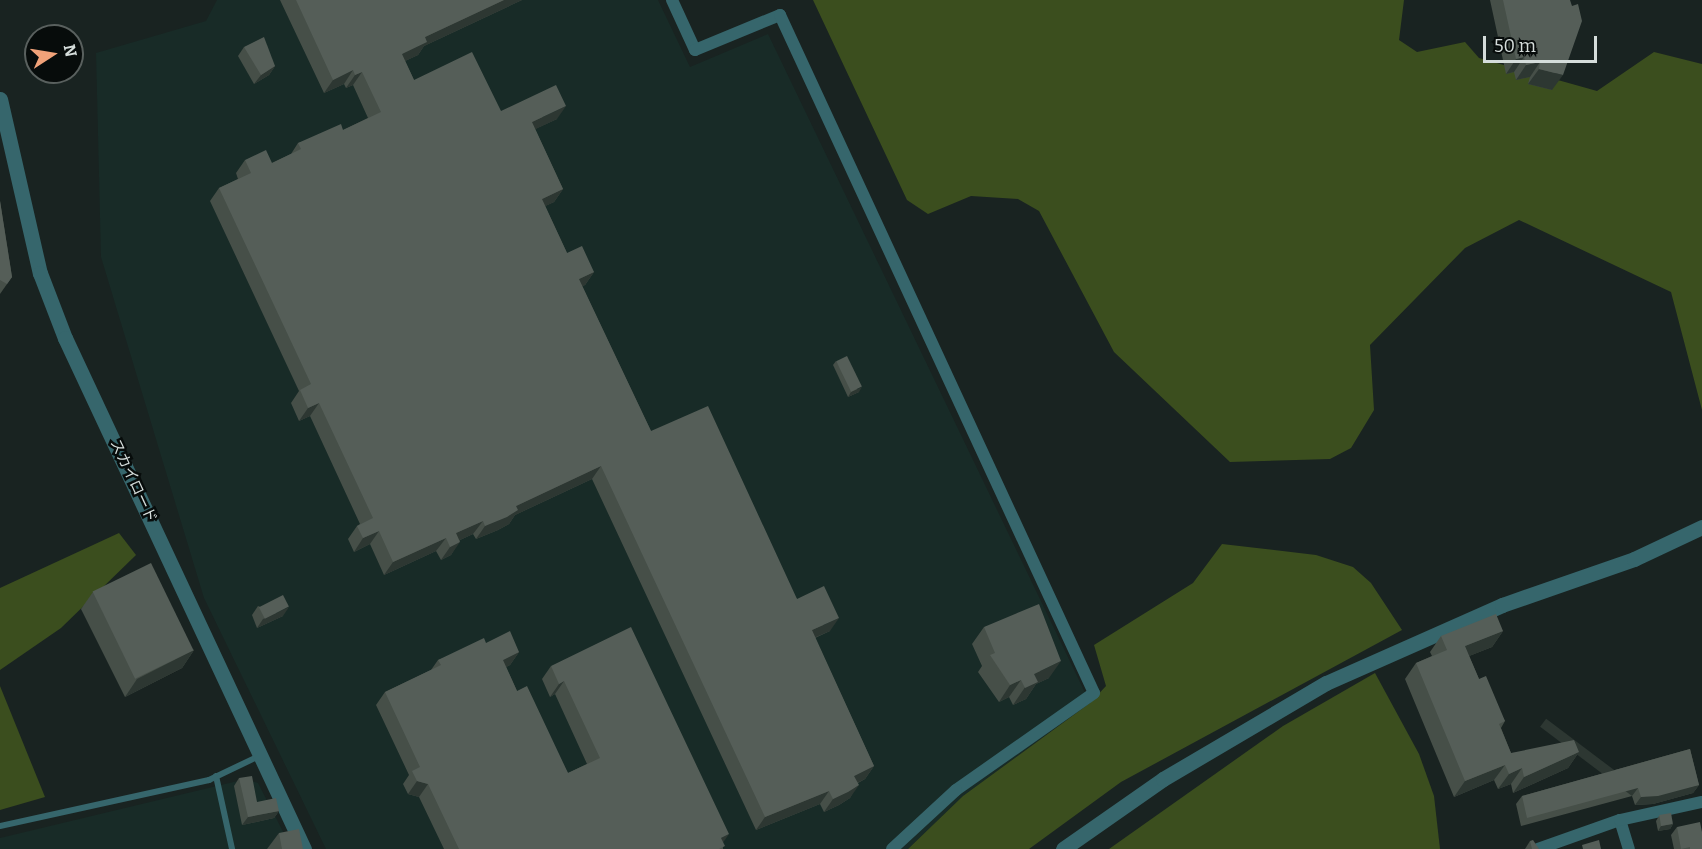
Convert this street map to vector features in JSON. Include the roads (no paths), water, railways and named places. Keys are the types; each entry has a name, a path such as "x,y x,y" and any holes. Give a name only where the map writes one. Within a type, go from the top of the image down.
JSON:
{"street":[{"path":"672,0 695,50 780,15 1094,693 956,790 892,849"},
{"name":"スカイロード","path":"0,99 40,273 64,338 304,849"},
{"path":"1063,849 1163,779 1326,683 1502,605 1634,559 1702,527"},
{"path":"1538,849 1620,820 1702,802"},
{"path":"1620,820 1629,849"}],"lane":[{"path":"0,826 216,776 260,755"},
{"path":"216,776 232,849"}]}
